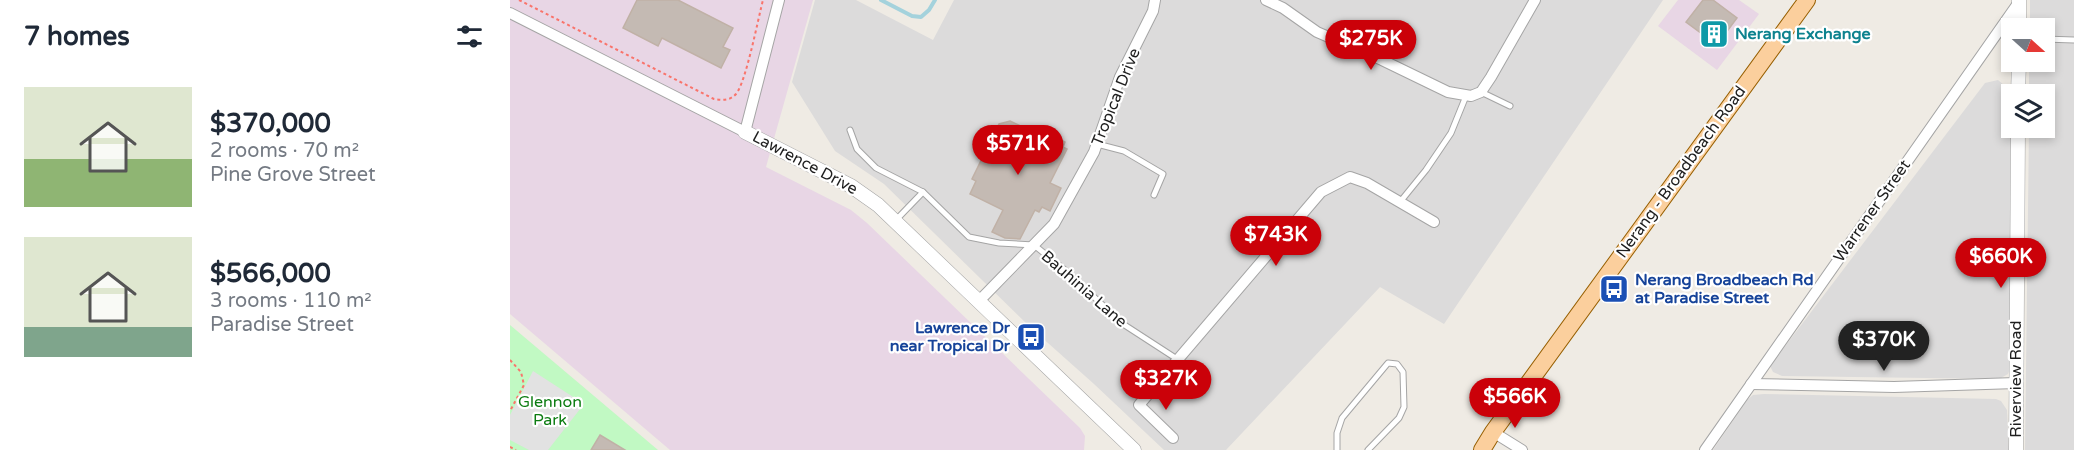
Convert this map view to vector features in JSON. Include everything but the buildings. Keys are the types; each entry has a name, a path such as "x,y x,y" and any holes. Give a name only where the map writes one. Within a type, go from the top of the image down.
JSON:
{"main road":[{"name":"Nerang - Broadbeach Road","path":"1482,450 1807,0"},
{"name":"Nerang - Broadbeach Road","path":"1476,450 1493,432"}],"street":[{"path":"745,132 779,0"},
{"name":"Tropical Drive","path":"979,301 1054,224 1097,144 1120,77 1153,11 1155,0"},
{"path":"1266,0 1283,8 1317,32 1392,64 1448,92 1466,96 1481,92 1535,0"},
{"path":"2019,1 2019,18"},
{"name":"Warrener Street","path":"1705,450 2019,1"},
{"name":"Lawrence Drive","path":"510,13 850,186 870,199 979,301 1124,447"},
{"name":"Riverview Road","path":"2016,450 2018,138"},
{"path":"1173,438 1139,405 1321,192 1350,177 1367,183 1434,222"},
{"path":"1751,384 1894,387 2016,383"},
{"path":"1493,432 1522,450"}],"lane":[{"path":"2055,39 2074,40"},
{"path":"1481,92 1510,106"},
{"path":"1400,202 1426,170 1451,133 1466,96"},
{"name":"Bauhinia Lane","path":"850,130 857,149 876,168 923,192 969,237 999,243 1034,245 1065,270 1123,324 1177,359"},
{"path":"1097,144 1124,151 1163,174 1154,195"},
{"path":"895,221 923,192"},
{"path":"1337,450 1336,433 1342,418 1388,363 1397,364 1403,372 1404,407 1399,418 1368,450"}],"path":[{"path":"519,0 714,99 727,100 736,95 742,80 763,0"},
{"path":"510,360 521,372 524,385 510,411"},
{"path":"510,447 516,450"}],"shaded area":[{"path":"510,0 813,0 766,167 851,210 867,223 1080,428 1085,436 1084,450 670,450 510,314"},
{"path":"815,0 856,0 933,40 954,0 1663,0 1444,324 1380,287 1226,450 1164,450 1030,327 884,184 835,151 792,82"},
{"path":"1678,0 1739,0 1759,14 1717,70 1658,26"},
{"path":"2030,0 2074,0 2074,450 2025,450 2029,138 2055,138 2055,84 2029,84 2029,72 2055,72 2055,18 2030,18"},
{"path":"1998,80 2003,84 2001,138 2011,138 2011,366 2008,374 1999,379 1782,376 1773,372 1770,366 1985,83"},
{"path":"533,371 584,404 548,450 529,450 510,440 510,415"},
{"path":"1753,395 1996,399 2001,401 2007,410 2009,450 1713,450 1747,400"}],"green space":[{"name":"Glennon Park","path":"510,325 658,450 510,450"}],"waterway":[{"path":"881,0 912,16 921,17 935,0"}],"place":[{"name":"Nerang Exchange","path":"1714,34"},
{"name":"Nerang Broadbeach Rd at Paradise Street","path":"1614,289"},
{"name":"Lawrence Dr near Tropical Dr","path":"1031,337"}]}
